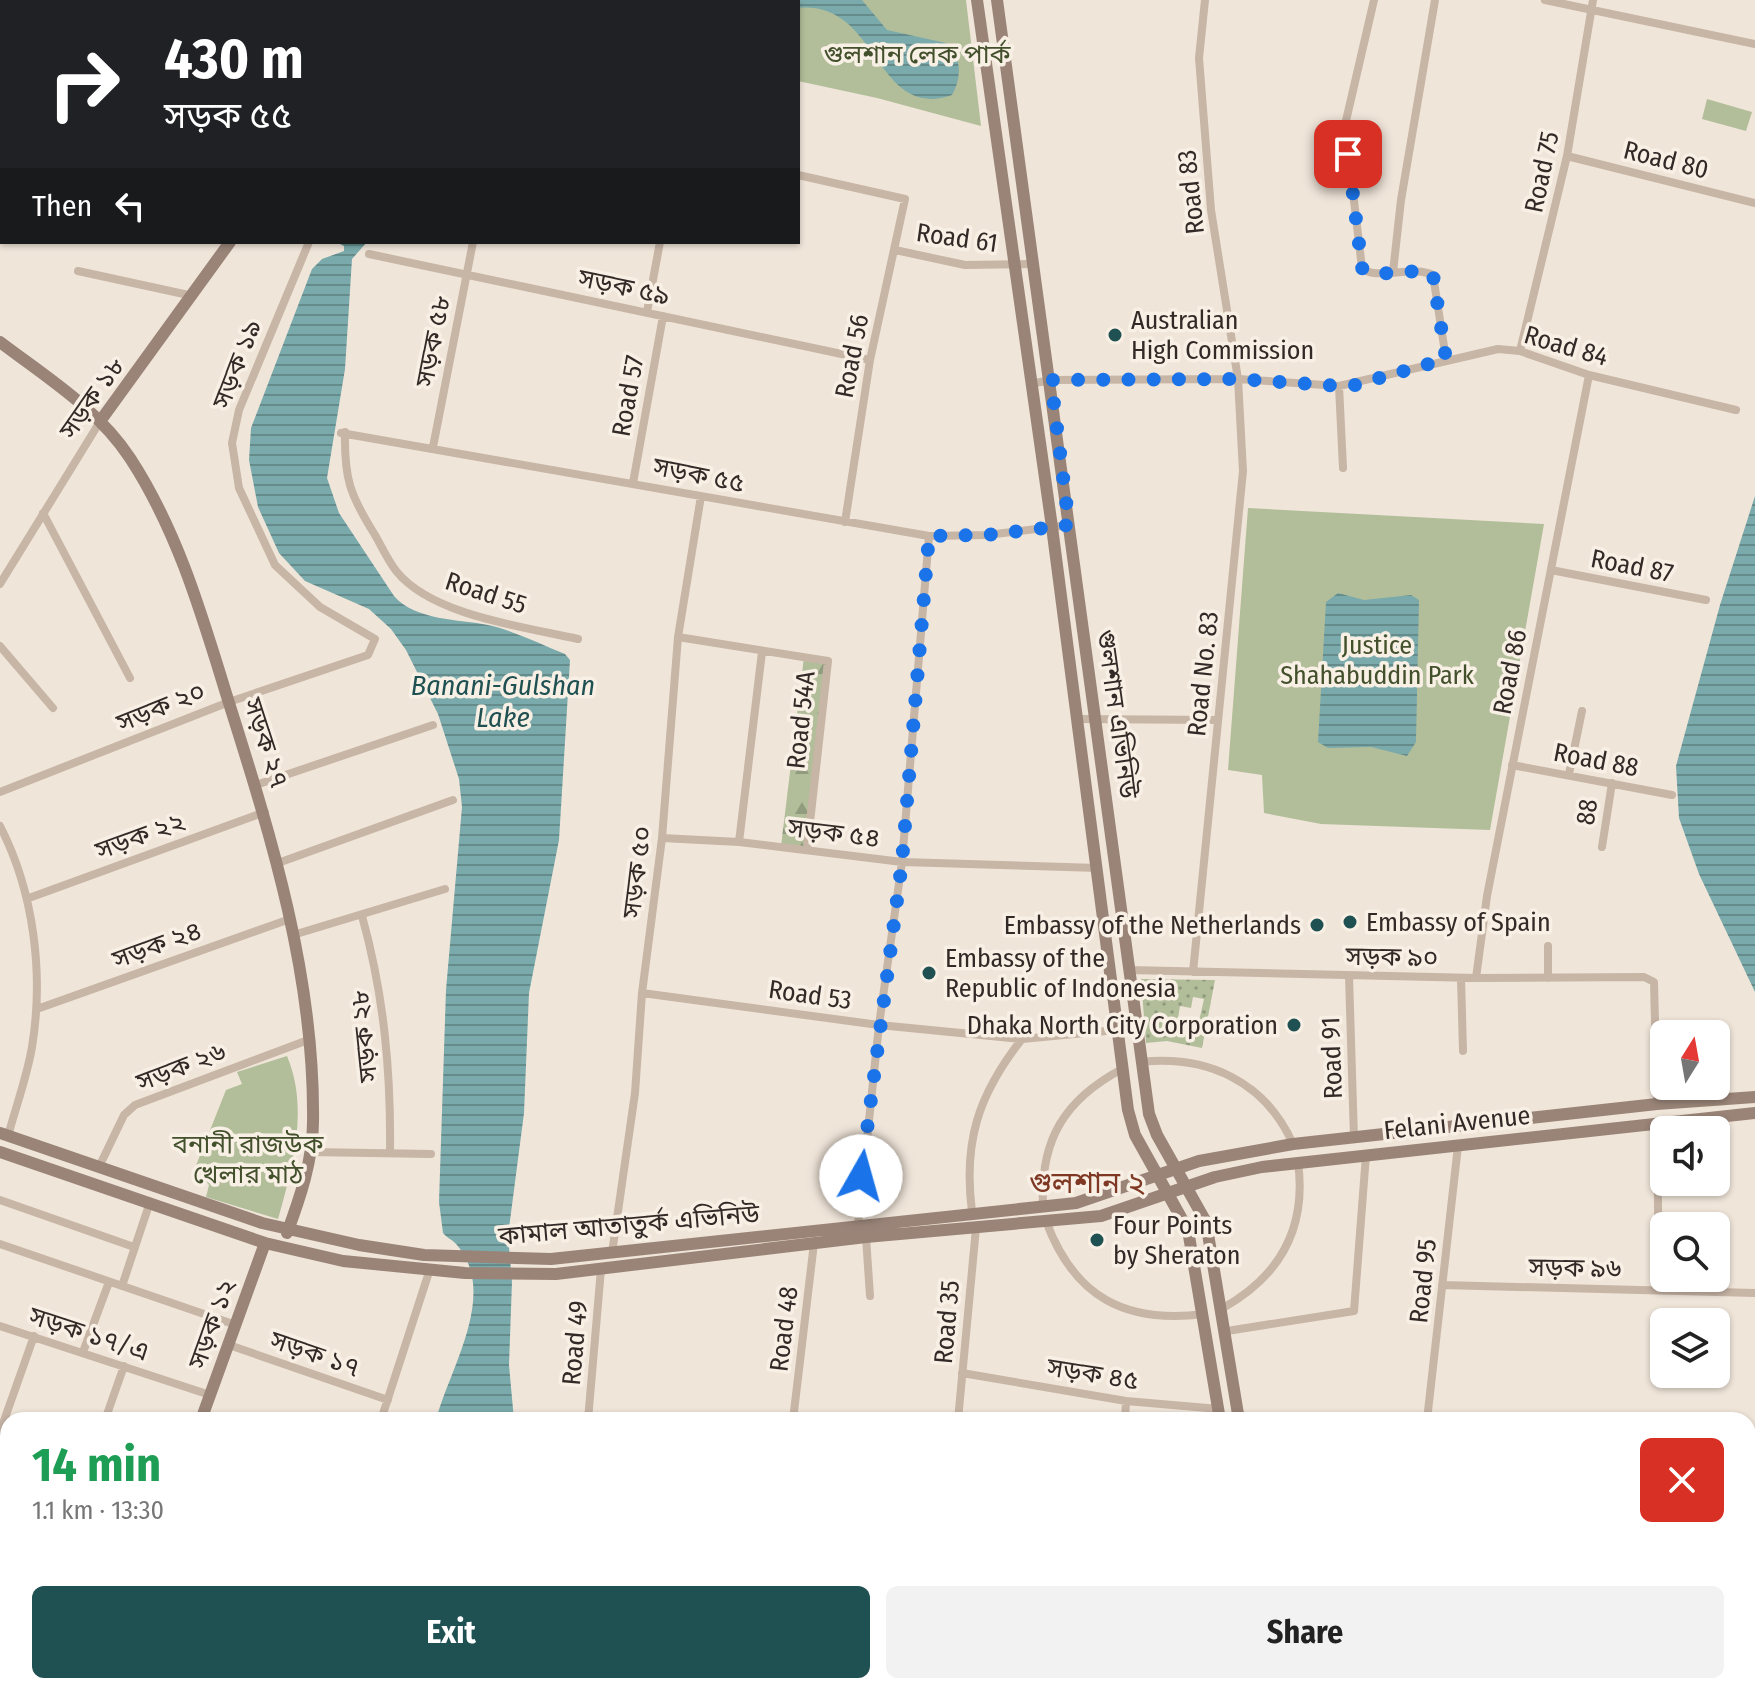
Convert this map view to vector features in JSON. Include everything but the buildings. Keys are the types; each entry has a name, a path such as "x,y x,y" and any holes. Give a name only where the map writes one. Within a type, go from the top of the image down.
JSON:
{"main road":[{"name":"গুলশান এভিনিউ","path":"977,0 1052,527 1122,1069 1135,1135 1190,1239 1219,1412"},
{"name":"গুলশান এভিনিউ","path":"997,0 1051,380 1141,1062 1152,1124 1206,1222 1227,1331 1238,1412"},
{"name":"সড়ক ১৮","path":"101,420 229,244"},
{"name":"সড়ক ২৭","path":"0,343 101,420 131,458 201,606 278,863 293,935 308,1040 313,1124 310,1152 282,1247"},
{"name":"Felani Avenue","path":"1177,1168 1220,1155 1293,1144 1657,1104 1755,1097"},
{"path":"1657,1104 1657,1116"},
{"name":"Felani Avenue","path":"1722,1116 1755,1113"},
{"name":"Felani Avenue","path":"1168,1194 1226,1174 1298,1162 1650,1123"},
{"path":"1,1156 4,1134"},
{"name":"কামাল আতাতুর্ক এভিনিউ","path":"4,1134 288,1229 359,1245 522,1266 556,1274 866,1237 1111,1214 1168,1194"},
{"name":"কামাল আতাতুর্ক এভিনিউ","path":"1,1156 150,1202 265,1243 343,1261 429,1272 465,1273 1093,1199 1177,1168"},
{"name":"সড়ক ১২","path":"204,1412 265,1243"},
{"path":"601,1269 607,1254"}],"street":[{"name":"Road 83","path":"1205,0 1199,58 1211,210 1238,379"},
{"path":"1374,0 1345,125 1365,273 1424,270 1433,275 1446,359"},
{"path":"1393,272 1401,200 1435,0"},
{"path":"1545,0 1592,4 1755,44"},
{"name":"Road 75","path":"1520,351 1567,156 1592,4"},
{"name":"Road 80","path":"1567,156 1755,203"},
{"name":"Road 56","path":"800,175 905,199 870,360 845,522"},
{"name":"সড়ক ১৯","path":"308,244 239,410 232,443 239,488 275,565 320,607 375,639"},
{"name":"সড়ক ৫৮","path":"433,447 473,244"},
{"path":"647,312 660,244"},
{"name":"Road 61","path":"895,250 965,265 1034,264"},
{"name":"সড়ক ৫৯","path":"369,254 870,360"},
{"path":"78,271 193,296"},
{"name":"Road 57","path":"633,483 663,316"},
{"name":"Road 84","path":"1030,384 1051,380 1238,379 1355,385 1446,359 1498,349 1520,351 1589,375 1736,410"},
{"name":"Road 86","path":"1476,978 1487,896 1589,375"},
{"name":"Road No. 83","path":"1193,972 1243,471 1238,379"},
{"path":"1339,386 1343,468"},
{"name":"সড়ক ১৮","path":"0,584 101,420"},
{"name":"সড়ক ৫৫","path":"343,432 929,536 987,535 1052,527"},
{"name":"Road 55","path":"343,432 344,474 358,508 398,573 434,599 485,618 578,639"},
{"name":"সড়ক ৫০","path":"607,1254 635,1093 642,993 662,838 678,637 701,496"},
{"path":"43,513 130,678"},
{"path":"1052,527 1069,525"},
{"path":"858,1225 879,1025 902,862 929,536"},
{"name":"Road 87","path":"1551,570 1706,600"},
{"name":"Road 54A","path":"678,637 828,661 807,849"},
{"name":"সড়ক ২০","path":"0,792 229,702 363,658 368,655 375,639"},
{"path":"0,646 53,708"},
{"name":"Road 54A","path":"739,842 762,652"},
{"path":"1569,774 1582,711"},
{"path":"1077,719 1218,720"},
{"path":"256,785 433,725"},
{"name":"Road 88","path":"1512,765 1672,795"},
{"name":"88","path":"1602,847 1612,783"},
{"path":"278,863 453,800"},
{"name":"সড়ক ২২","path":"29,898 265,812"},
{"path":"0,826 29,898 37,1009 31,1049 4,1134"},
{"name":"সড়ক ৫৪","path":"662,838 739,842 902,862 1098,868"},
{"path":"293,935 445,889"},
{"name":"সড়ক ২৮","path":"362,916 379,978 391,1078 390,1153"},
{"name":"সড়ক ২৪","path":"37,1009 290,919"},
{"path":"1548,946 1548,978"},
{"name":"সড়ক ৯০","path":"1129,970 1461,978 1644,977 1654,982 1657,1104"},
{"name":"Road 91","path":"1349,976 1354,1138"},
{"path":"1461,978 1463,1051"},
{"name":"Road 53","path":"642,993 879,1025 1022,1039 1116,1030"},
{"path":"972,1212 969,1151 976,1122 995,1074 1022,1039"},
{"name":"সড়ক ২৬","path":"99,1167 124,1115 135,1105 308,1040"},
{"path":"1141,1062 1180,1060 1216,1068 1234,1077 1275,1112 1293,1144"},
{"path":"1043,1206 1046,1154 1061,1121 1083,1095 1122,1069"},
{"name":"Road 95","path":"1428,1412 1458,1146"},
{"path":"310,1152 431,1154"},
{"path":"1227,1331 1354,1311 1366,1155"},
{"path":"1223,1308 1267,1277 1287,1248 1301,1197 1298,1162"},
{"path":"0,1200 134,1247"},
{"path":"122,1286 150,1202"},
{"path":"1046,1221 1068,1266 1106,1300 1124,1309 1163,1318 1204,1314"},
{"name":"Road 35","path":"959,1412 976,1228"},
{"path":"866,1237 870,1296"},
{"name":"Road 48","path":"794,1412 814,1243"},
{"path":"0,1244 236,1325"},
{"name":"Road 49","path":"589,1412 601,1269"},
{"path":"384,1412 429,1272"},
{"path":"83,1352 109,1282"},
{"name":"সড়ক ৯৬","path":"1442,1285 1650,1289"},
{"name":"সড়ক ৯৬","path":"1730,1292 1755,1293"},
{"name":"সড়ক ১৭/এ","path":"0,1326 210,1395"},
{"path":"8,1412 34,1336"},
{"name":"সড়ক ১৭","path":"229,1345 388,1400"},
{"path":"108,1412 124,1366"},
{"name":"সড়ক ৪৫","path":"962,1373 1205,1412"},
{"path":"1125,1412 1126,1401"}],"green space":[{"name":"গুলশান লেক পার্ক","path":"800,0 966,0 981,126 800,81"},
{"path":"1707,99 1752,112 1746,131 1702,119"},
{"name":"Justice Shahabuddin Park","path":"1248,508 1544,524 1490,830 1321,824 1264,813 1262,775 1228,770"},
{"path":"804,657 828,661 807,849 781,846"},
{"path":"1141,979 1215,980 1202,1048 1167,1041 1146,1043","holes":["1193,997 1204,999 1197,1030 1186,1028 1188,1020 1178,1018 1180,1006 1191,1008"]},
{"name":"বনানী রাজউক খেলার মাঠ","path":"287,1056 294,1076 298,1116 293,1158 278,1219 206,1197 209,1185 195,1168 226,1090 242,1084 237,1072"}],"water":[{"path":"800,0 862,0 887,30 946,43 955,55 959,68 958,82 952,95 926,99 907,92 846,22 825,11 800,8"},
{"name":"Banani-Gulshan Lake","path":"340,244 365,244 352,259 345,369 327,478 339,513 394,596 403,604 426,615 508,631 565,654 570,660 559,840 529,993 524,1113 508,1236 512,1282 509,1365 513,1412 438,1412 467,1332 473,1286 469,1264 457,1245 443,1233 439,1202 446,990 462,807 459,779 438,714 406,650 391,629 369,609 305,581 279,553 258,507 249,460 251,428 312,269 322,259 344,251 344,246"},
{"path":"1755,496 1755,992 1699,874 1679,818 1676,766 1720,605"},
{"path":"1338,593 1364,600 1411,595 1419,600 1416,742 1407,756 1371,747 1328,748 1318,742 1326,602"}],"place":[{"name":"Australian High Commission","path":"1115,335"},
{"name":"Embassy of Spain","path":"1350,922"},
{"name":"Embassy of the Netherlands","path":"1317,925"},
{"name":"Embassy of the Republic of Indonesia","path":"929,973"},
{"name":"Dhaka North City Corporation","path":"1294,1025"},
{"name":"Four Points by Sheraton","path":"1097,1240"}],"district":[{"name":"গুলশান ২","path":"1087,1183"}],"route":[{"path":"861,1176 902,862 929,536 987,535 1069,525 1051,380 1238,379 1339,386 1355,385 1446,359 1437,283 1433,275 1424,270 1372,274 1365,273 1362,268 1348,154"}]}
